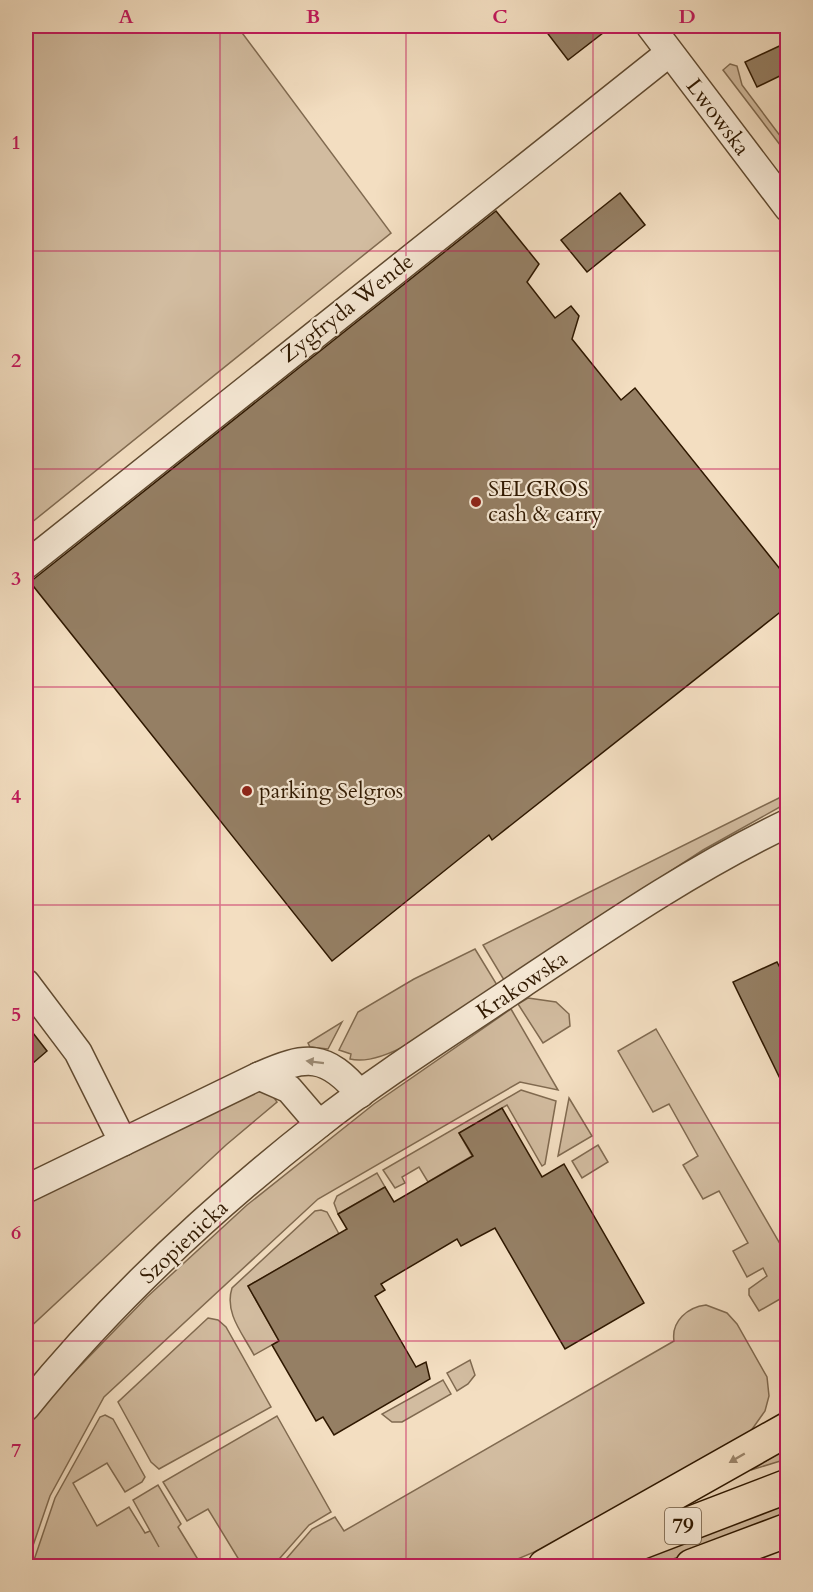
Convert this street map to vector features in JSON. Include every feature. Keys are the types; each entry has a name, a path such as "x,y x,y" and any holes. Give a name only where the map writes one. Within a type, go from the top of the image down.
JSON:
{"main road":[{"path":"545,1566 788,1429"},
{"name":"79","path":"579,1566 788,1486"},
{"name":"79","path":"692,1566 788,1530"}],"street":[{"name":"Lwowska","path":"650,26 788,208"},
{"name":"Zygfryda Wende","path":"26,565 669,53"},
{"name":"Krakowska","path":"360,1094 698,868 788,823"},
{"path":"26,983 78,1052 123,1142"},
{"path":"26,1189 259,1076 292,1063 308,1061 325,1064 342,1072 360,1094"},
{"path":"259,1076 289,1089 319,1124"},
{"name":"Szopienicka","path":"26,1407 72,1351 191,1232 319,1124 360,1094"}],"shaded area":[{"path":"26,26 237,26 391,233 26,527"},
{"path":"730,64 737,66 742,85 787,145 787,154 723,70"},
{"path":"787,794 787,803 703,850 504,980 483,945"},
{"path":"475,949 497,985 426,1034 385,1055 366,1060 350,1059 351,1054 339,1050 358,1012 414,979"},
{"path":"528,998 556,1002 569,1014 570,1026 543,1043 518,1004"},
{"path":"511,1009 558,1090 520,1082 318,1199 104,1397 50,1496 26,1566 26,1429 52,1395 147,1297 247,1205 374,1104"},
{"path":"342,1022 328,1049 310,1047 308,1043"},
{"path":"656,1029 787,1256 787,1295 759,1311 749,1295 749,1289 767,1276 763,1268 747,1277 733,1251 748,1243 719,1191 703,1199 683,1165 698,1156 669,1104 653,1112 618,1051"},
{"path":"246,1088 268,1089 277,1102 226,1145 26,1331 26,1201"},
{"path":"521,1090 556,1101 545,1164 542,1166 507,1105 459,1133 472,1156 428,1182 419,1167 402,1177 405,1183 395,1188 383,1170"},
{"path":"569,1098 592,1136 558,1156"},
{"path":"598,1145 608,1162 582,1178 572,1161"},
{"path":"377,1173 385,1187 338,1214 334,1203 337,1196"},
{"path":"315,1211 327,1212 339,1234 248,1286 279,1341 254,1355 233,1315 230,1297 232,1288"},
{"path":"706,1305 727,1313 737,1324 767,1377 769,1396 765,1411 738,1449 570,1537 501,1566 280,1566 312,1529 335,1517 344,1531 674,1341 675,1327 682,1316 699,1306"},
{"path":"208,1318 218,1320 226,1327 271,1407 159,1469 151,1462 118,1402"},
{"path":"470,1360 475,1375 468,1384 457,1391 447,1373"},
{"path":"443,1380 451,1394 402,1422 392,1422 382,1414"},
{"path":"105,1415 113,1419 145,1477 142,1482 125,1492 107,1463 73,1483 97,1526 129,1507 145,1533 150,1531 159,1547 133,1500 158,1485 181,1524 178,1527 202,1566 32,1566 55,1498 100,1417"},
{"path":"277,1416 331,1512 309,1525 273,1566 236,1566 241,1563 208,1509 187,1521 163,1482"},
{"path":"787,1448 787,1459 751,1470"},
{"path":"787,1502 787,1515 655,1566 618,1566"}],"building":[{"path":"542,26 612,26 568,60"},
{"path":"788,42 788,72 757,87 745,62"},
{"path":"620,193 645,225 587,272 561,240"},
{"name":"SELGROS cash & carry","path":"496,211 539,264 527,282 555,318 571,306 579,316 572,339 621,400 635,388 788,579 788,606 492,840 489,835 332,961 30,582"},
{"path":"777,962 788,983 788,1095 733,982"},
{"path":"26,1024 47,1051 26,1069"},
{"path":"502,1108 542,1177 564,1164 644,1303 565,1349 495,1228 461,1246 457,1239 381,1284 385,1290 375,1296 416,1367 426,1362 430,1379 334,1435 323,1417 316,1421 272,1345 279,1341 248,1286 347,1229 338,1214 385,1187 394,1202 473,1156 459,1133"}],"place":[{"name":"SELGROS cash & carry","path":"476,502"},
{"name":"parking Selgros","path":"247,791"}]}
